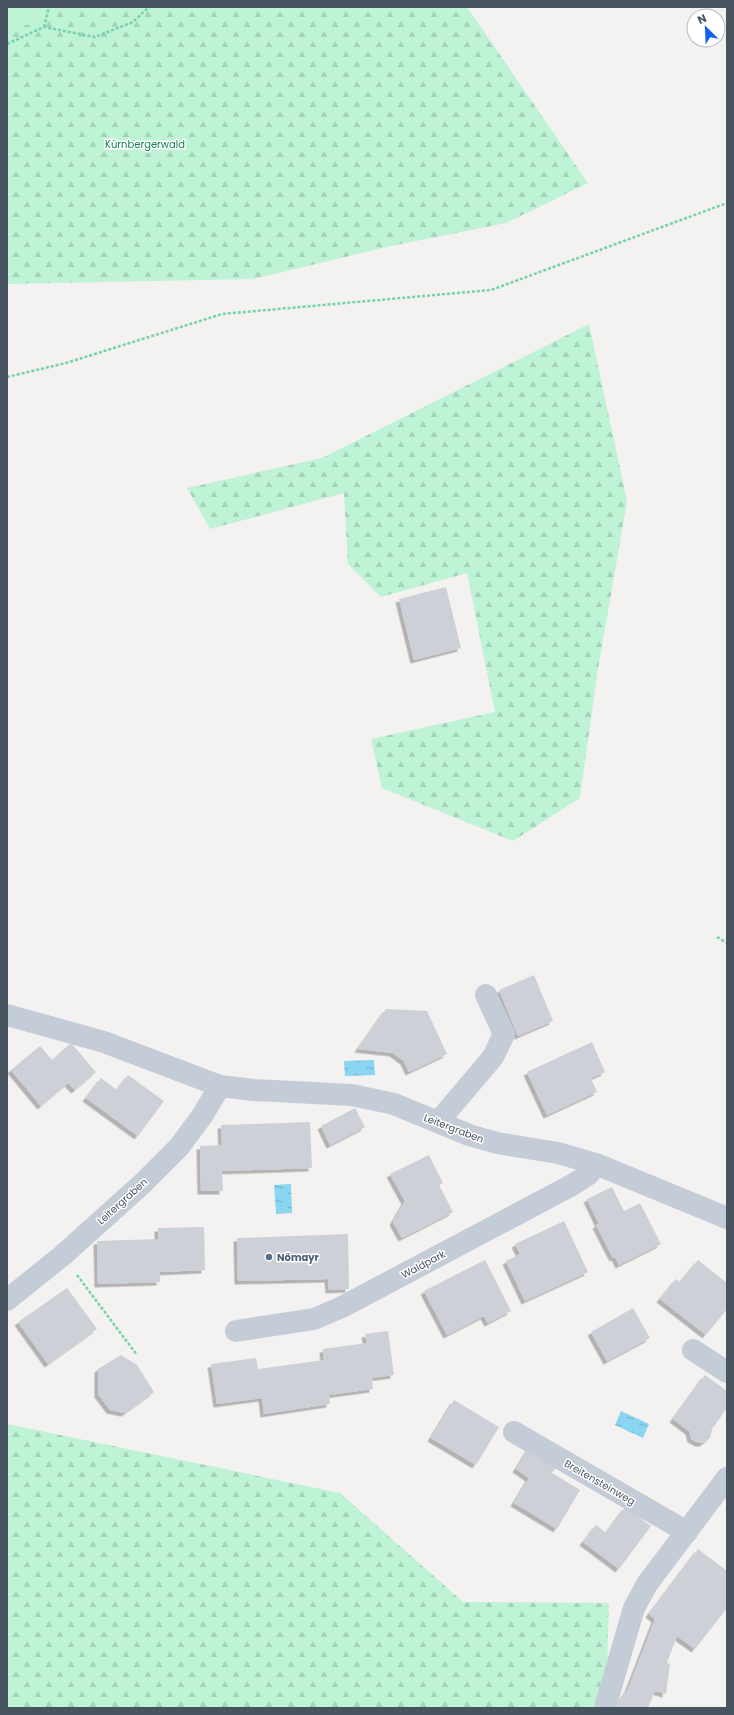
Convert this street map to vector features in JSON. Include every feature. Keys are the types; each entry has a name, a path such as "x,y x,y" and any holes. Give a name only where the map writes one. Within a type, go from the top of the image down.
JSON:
{"street":[{"path":"438,1122 493,1057 504,1034 486,995"},
{"name":"Leitergraben","path":"7,1015 104,1042 220,1086 253,1090 352,1095 394,1104 469,1135 497,1143 558,1154 596,1164 727,1218"},
{"name":"Leitergraben","path":"7,1300 63,1255 142,1184 179,1147 202,1116 220,1086"},
{"name":"Waldpark","path":"236,1331 314,1319 342,1308 572,1185 589,1174 596,1164"},
{"path":"693,1350 727,1372"},
{"name":"Breitensteinweg","path":"514,1432 687,1532"},
{"path":"606,1704 634,1608 647,1584 727,1478"}],"path":[{"path":"44,27 49,7"},
{"path":"7,44 44,27 95,37 132,22 149,7"},
{"path":"7,377 66,363 222,314 492,290 727,202"},
{"path":"717,937 727,943"},
{"path":"63,1255 137,1355"}],"green space":[{"name":"Kürnbergerwald","path":"7,7 467,7 588,183 506,223 391,246 253,279 7,284"},
{"path":"7,7 54,7 39,23 7,28"},
{"path":"589,324 627,501 597,675 580,798 513,841 382,788 371,739 495,712 467,573 381,597 348,564 344,493 210,529 187,488 322,458"},
{"path":"7,1424 340,1493 463,1602 609,1603 606,1704 604,1708 7,1708"}],"water":[{"path":"374,1060 375,1075 345,1076 344,1061"},
{"path":"291,1184 292,1213 276,1214 274,1185"},
{"path":"621,1411 649,1424 643,1438 615,1425"}],"building":[{"path":"446,587 461,648 414,660 399,599"},
{"path":"534,975 553,1021 518,1036 499,990"},
{"path":"386,1009 427,1011 447,1054 409,1072 404,1061 393,1053 358,1049"},
{"path":"592,1042 605,1072 591,1078 597,1092 547,1115 527,1072"},
{"path":"71,1043 96,1072 75,1090 68,1083 41,1106 11,1070 40,1046 52,1060"},
{"path":"128,1075 164,1101 138,1136 86,1098 101,1078 117,1090"},
{"path":"355,1108 365,1127 330,1145 321,1126"},
{"path":"310,1122 312,1168 222,1171 223,1191 201,1191 200,1146 222,1145 221,1125"},
{"path":"429,1155 443,1183 439,1185 453,1212 402,1238 393,1222 405,1201 390,1174"},
{"path":"612,1187 624,1211 640,1203 661,1244 619,1265 615,1257 613,1258 596,1225 599,1224 587,1199"},
{"path":"564,1221 588,1272 525,1301 506,1261 520,1254 515,1244"},
{"path":"204,1227 205,1270 160,1272 160,1282 98,1284 97,1241 158,1239 158,1228"},
{"path":"348,1234 349,1289 329,1290 328,1279 238,1281 237,1238"},
{"path":"485,1260 511,1311 488,1323 484,1316 447,1335 424,1291"},
{"path":"698,1260 727,1283 727,1309 706,1335 660,1299 676,1279 680,1282"},
{"path":"67,1288 97,1329 48,1364 18,1322"},
{"path":"633,1308 650,1338 607,1361 591,1332"},
{"path":"388,1331 394,1375 372,1378 373,1389 329,1395 330,1404 264,1414 262,1398 217,1404 211,1364 256,1358 258,1369 324,1360 323,1349 367,1343 365,1334"},
{"path":"121,1355 137,1365 154,1392 125,1413 110,1410 98,1394 98,1369"},
{"path":"705,1375 727,1391 727,1408 712,1429 710,1438 703,1443 699,1443 691,1439 689,1431 673,1419"},
{"path":"454,1400 499,1427 476,1465 431,1438"},
{"path":"529,1448 557,1466 552,1473 580,1490 557,1529 514,1503 529,1478 516,1469"},
{"path":"625,1507 651,1526 619,1569 583,1542 596,1525 606,1533"},
{"path":"698,1549 727,1571 727,1608 695,1649 677,1636 667,1663 670,1664 666,1694 655,1691 648,1708 615,1708 628,1689 655,1619 649,1614"}],"place":[{"name":"Nömayr","path":"269,1257"}]}
